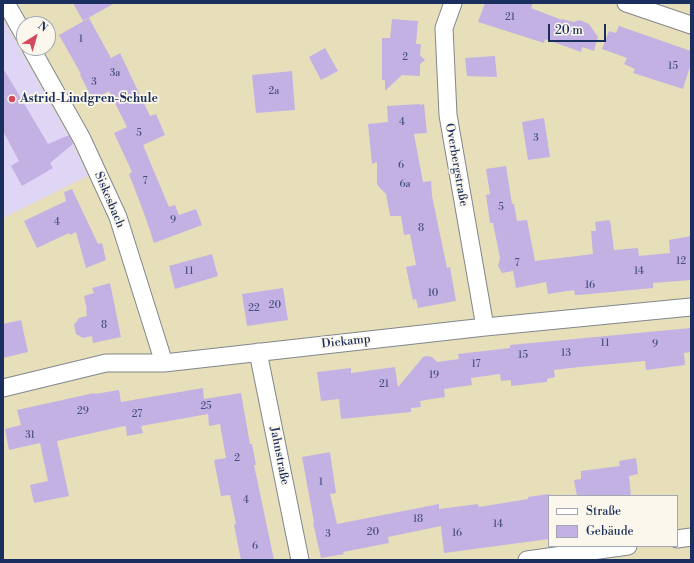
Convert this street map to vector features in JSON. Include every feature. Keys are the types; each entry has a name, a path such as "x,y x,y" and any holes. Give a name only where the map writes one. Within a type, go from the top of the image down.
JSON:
{"street":[{"path":"6,3 16,21"},
{"name":"Overbergstraße","path":"453,3 444,28 448,115 485,327"},
{"path":"626,3 691,25"},
{"name":"Siskesbach","path":"35,56 82,139 118,217 164,363"},
{"name":"Diekamp","path":"3,388 106,363 164,363 485,327 691,307"},
{"name":"Jahnstraße","path":"258,352 300,560"},
{"path":"678,539 691,537"},
{"path":"528,560 621,547"}],"shaded area":[{"path":"3,19 16,42 16,56 24,56 72,142 88,176 3,218"}],"building":[{"path":"73,3 115,3 83,21"},
{"path":"485,3 533,3 531,8 562,20 574,22 579,20 589,24 598,37 594,51 582,47 581,52 545,39 544,43 478,22"},
{"path":"89,18 111,58 120,53 150,116 156,114 165,135 143,145 169,207 175,205 179,215 196,209 202,225 154,243 129,174 132,172 114,133 127,127 109,91 93,100 80,75 81,74 59,35"},
{"path":"392,19 418,21 416,44 421,44 420,55 425,60 420,64 420,76 402,75 385,91 385,80 382,80 382,38 390,38"},
{"path":"619,26 691,51 691,63 683,89 633,73 635,69 624,64 627,58 602,49 609,31 616,33"},
{"path":"325,48 338,71 321,80 309,57"},
{"path":"495,56 497,77 467,76 465,58"},
{"name":"Astrid-Lindgren-Schule","path":"3,68 48,144 69,135 73,144 50,163 53,168 22,186 11,166 19,161 3,131"},
{"path":"292,71 295,110 256,113 252,75"},
{"path":"424,104 427,133 414,134 423,182 431,181 432,196 447,268 450,267 456,301 418,308 416,299 413,300 406,267 416,265 410,234 404,235 401,216 390,216 386,194 377,184 377,162 372,164 368,124 388,122 387,106"},
{"path":"544,118 550,157 528,160 522,122"},
{"path":"506,166 512,204 514,204 517,221 527,220 535,261 593,254 591,231 596,231 595,222 610,220 614,250 638,248 639,256 670,253 669,240 691,236 691,280 653,283 653,288 579,295 575,295 574,290 548,294 546,282 516,288 513,271 502,273 498,266 500,258 493,223 490,223 486,195 490,194 486,169"},
{"path":"72,189 98,244 102,243 106,260 86,268 76,232 70,235 69,233 37,248 24,221 66,201 64,192"},
{"path":"212,254 218,276 175,289 169,266"},
{"path":"110,283 121,337 93,343 92,336 83,338 76,334 74,325 79,318 87,316 84,296 94,293 92,288"},
{"path":"283,288 288,320 247,326 242,294"},
{"path":"21,320 28,352 3,358 3,324"},
{"path":"691,328 691,352 684,353 685,365 646,370 645,361 554,370 555,377 547,379 547,382 511,386 511,380 501,381 500,374 471,378 472,385 444,389 445,397 420,401 421,407 411,408 411,412 341,419 339,399 321,401 317,372 351,368 351,373 395,367 398,387 423,357 426,356 432,357 437,362 459,359 458,354 510,348 510,345"},
{"path":"203,388 204,399 241,393 250,444 252,444 256,465 254,465 274,560 241,560 230,495 221,496 214,460 226,458 220,424 209,426 208,414 141,426 143,433 127,436 126,427 124,426 57,441 69,496 34,503 30,485 48,481 40,443 9,450 5,429 21,425 17,410 94,393 119,390 121,402"},
{"path":"330,452 336,493 330,494 337,524 439,504 439,509 478,504 479,507 549,494 548,539 444,553 441,526 388,537 389,543 321,558 313,523 302,457"},
{"path":"636,458 638,474 629,476 631,495 577,495 574,480 581,479 581,471 620,466 619,461"}],"place":[{"name":"Astrid-Lindgren-Schule","path":"12,99"}]}
